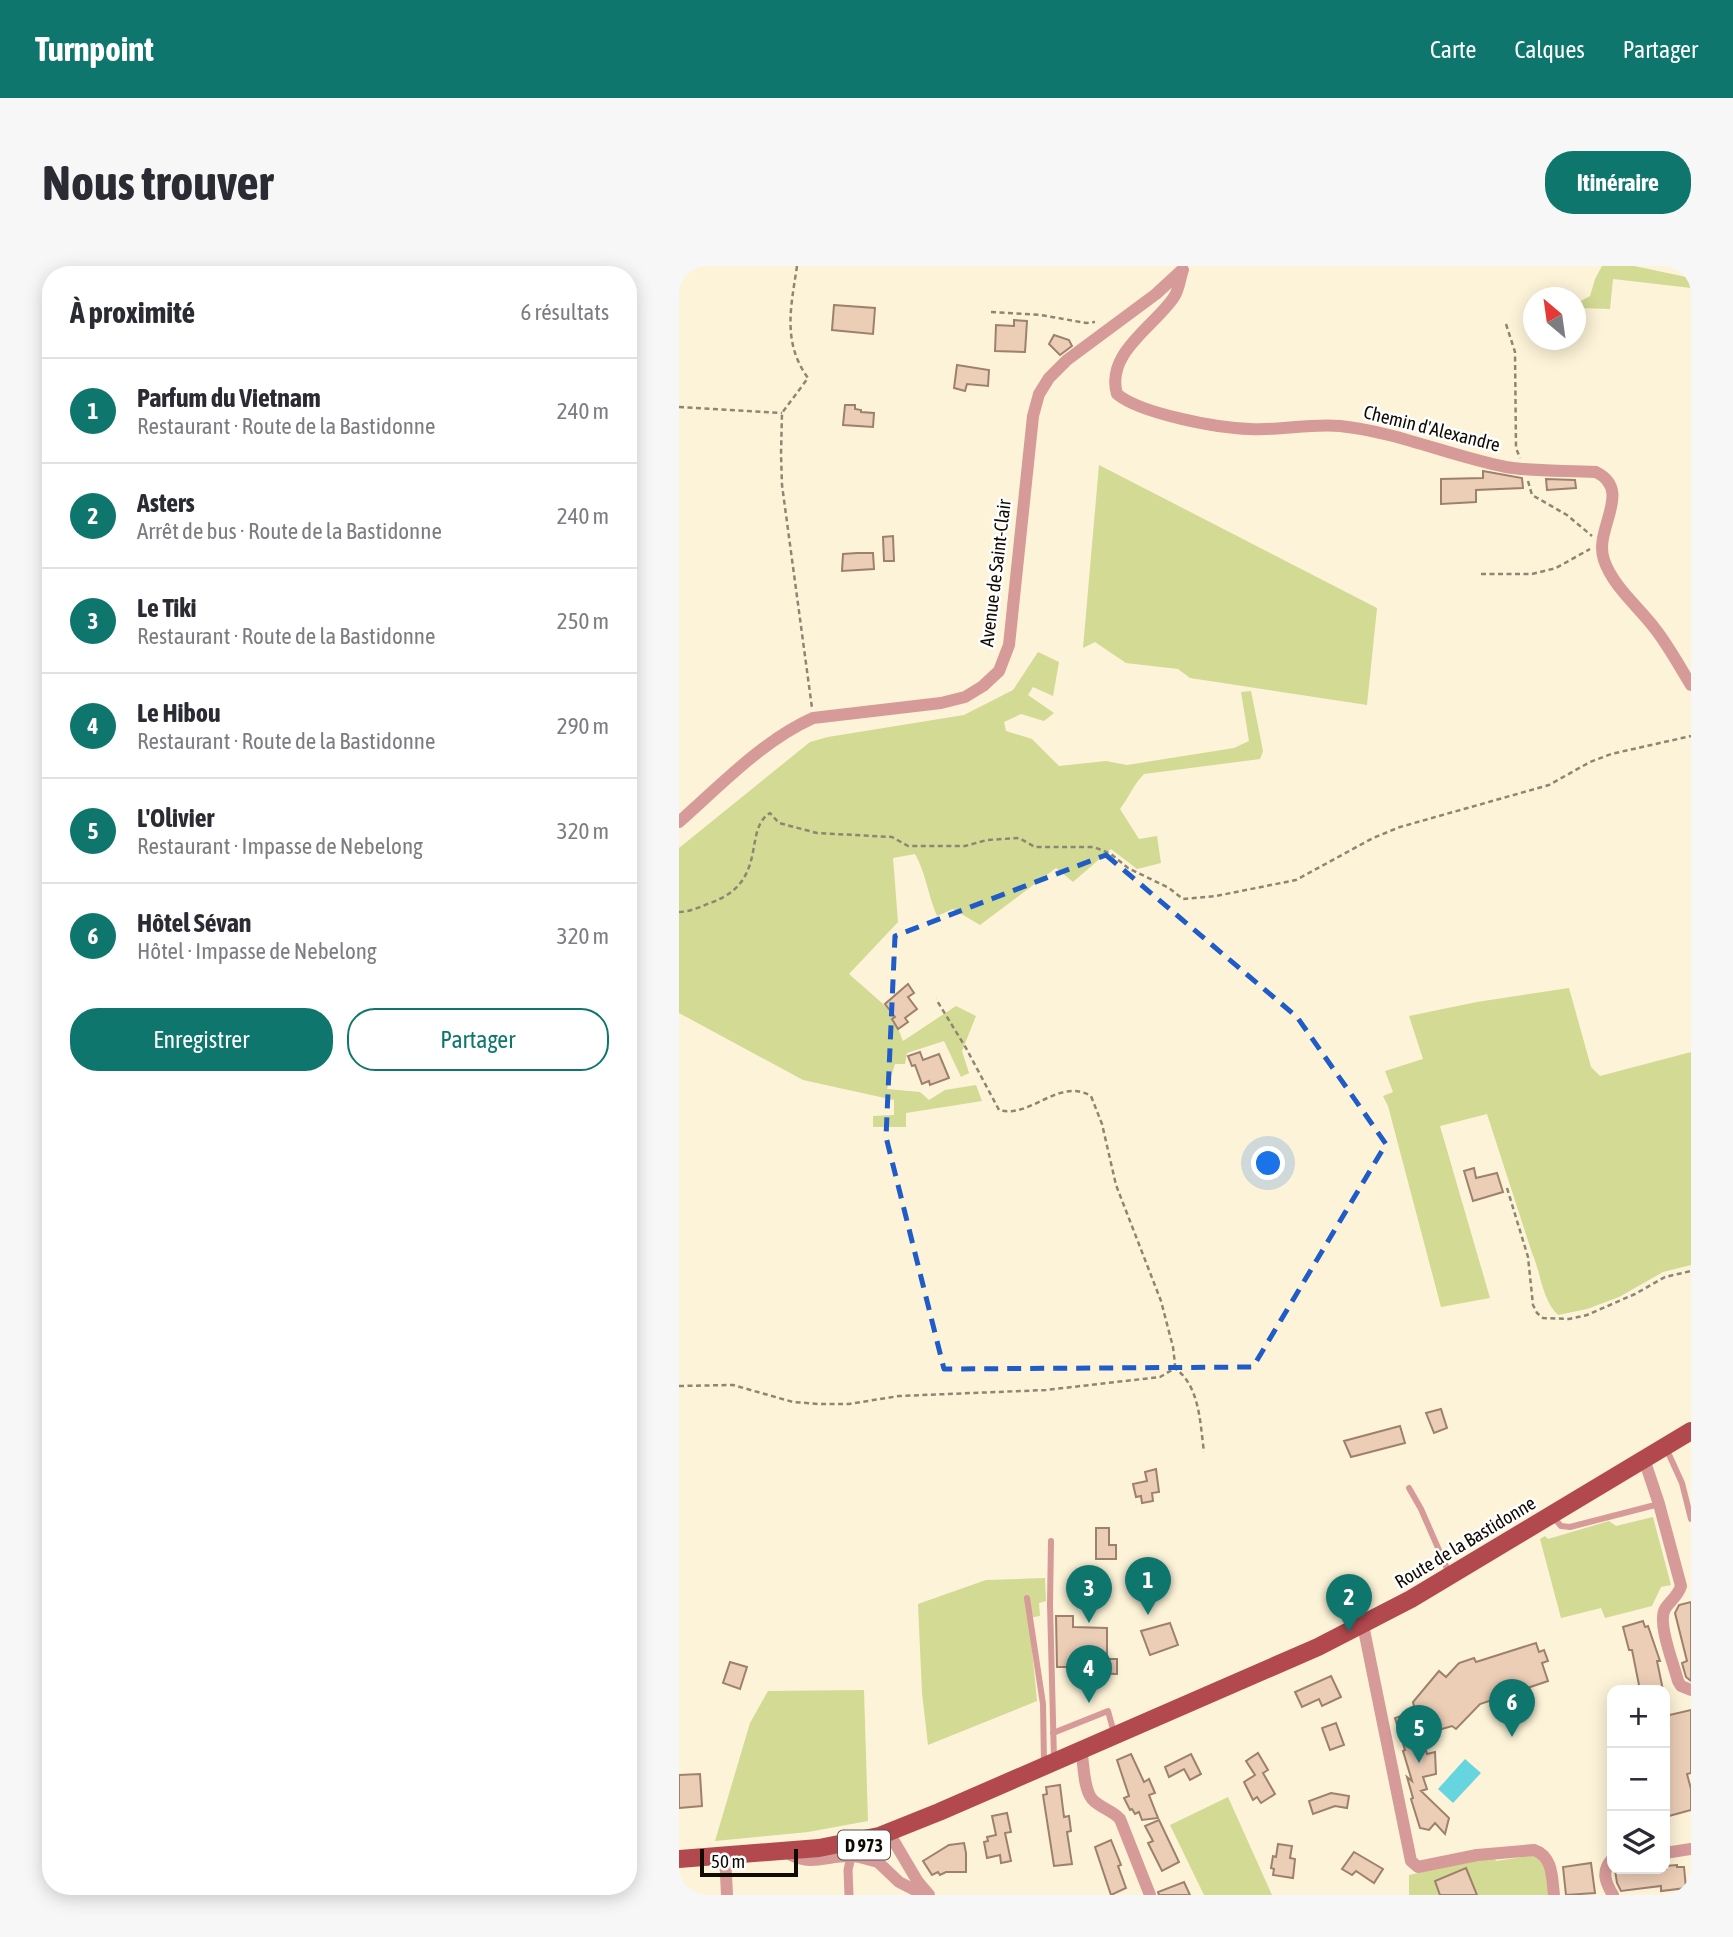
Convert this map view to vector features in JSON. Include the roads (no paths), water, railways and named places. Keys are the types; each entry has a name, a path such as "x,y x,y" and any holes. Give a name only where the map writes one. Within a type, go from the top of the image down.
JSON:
{"main road":[{"name":"Route de la Bastidonne","path":"679,1859 819,1848 884,1838 1363,1625 1691,1431"},
{"name":"Route de la Bastidonne","path":"744,1854 779,1857 852,1852 975,1801 1022,1775"}],"street":[{"name":"Chemin d'Alexandre","path":"1185,268 1176,295 1142,331 1115,372 1117,394 1127,402 1157,412 1229,427 1251,430 1339,426 1383,433 1503,466 1525,470 1597,472 1607,477 1614,499 1601,545 1604,560 1614,578 1657,631 1691,685"},
{"name":"Avenue de Saint-Clair","path":"679,822 777,737 813,718 941,703 965,697 983,686 999,671 1009,645 1033,416 1039,394 1049,378 1067,360 1156,294 1185,268"},
{"path":"1644,1460 1681,1587 1664,1609 1663,1625 1678,1681 1681,1686 1691,1690"},
{"path":"1363,1625 1411,1861 1418,1867 1477,1855 1534,1850 1542,1852 1547,1858 1554,1895"},
{"path":"1081,1749 1088,1793 1093,1801 1115,1813 1120,1819 1150,1895"},
{"path":"878,1862 876,1859 884,1838"},
{"path":"884,1838 927,1895"},
{"path":"1670,1852 1691,1849"},
{"path":"849,1895 848,1870 852,1852 878,1862 899,1882 927,1895"},
{"path":"725,1855 727,1895"},
{"path":"1607,1865 1604,1875 1613,1895"}],"lane":[{"path":"1665,1447 1682,1483 1691,1519"},
{"path":"1409,1488 1450,1575"},
{"path":"1551,1514 1561,1526 1570,1527 1659,1504"},
{"path":"1049,1763 1053,1732 1051,1541"},
{"path":"1027,1598 1049,1763"},
{"path":"1053,1732 1108,1711 1114,1734"}],"water":[{"path":"1465,1759 1481,1773 1453,1803 1438,1789"}],"place":[{"name":"Parfum du Vietnam","path":"1148,1615"},
{"name":"Le Tiki","path":"1089,1623"},
{"name":"Asters","path":"1349,1632"},
{"name":"Le Hibou","path":"1089,1703"},
{"name":"Hôtel Sévan","path":"1512,1737"},
{"name":"L'Olivier","path":"1419,1763"}]}
